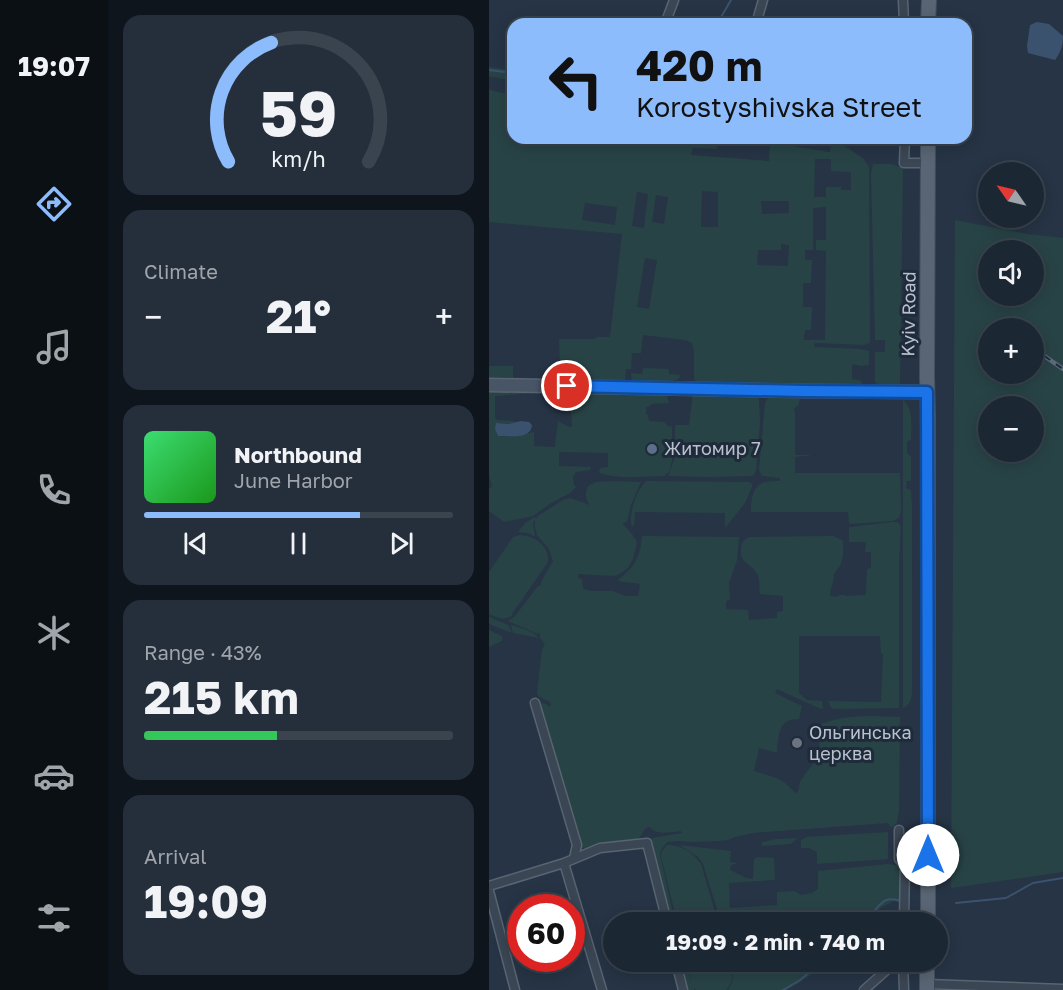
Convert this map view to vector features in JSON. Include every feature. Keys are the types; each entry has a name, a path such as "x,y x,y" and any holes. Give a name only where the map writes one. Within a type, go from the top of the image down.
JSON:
{"main road":[{"path":"928,18 929,0"},
{"name":"Kyiv Road","path":"928,144 928,912"}],"street":[{"path":"667,18 674,0"},
{"path":"758,18 763,0"},
{"path":"903,0 904,18"},
{"path":"902,144 904,163 928,163"},
{"path":"489,385 927,392"},
{"path":"535,703 576,841 575,858"},
{"path":"899,830 899,858 905,865 904,912"},
{"path":"489,886 564,863 600,848 647,843 664,912"},
{"path":"564,863 601,990"},
{"path":"489,891 515,990"},
{"path":"678,972 683,990"},
{"path":"864,990 884,972"},
{"path":"903,972 903,990"},
{"path":"927,987 1063,989"}],"green space":[{"path":"489,67 507,69 507,80 489,76"},
{"path":"489,90 507,94 507,144 717,144 717,149 693,148 691,155 769,161 770,144 786,144 830,152 831,144 842,144 864,159 869,168 870,343 864,345 815,343 814,347 869,351 869,365 852,364 852,379 862,381 861,385 698,383 694,379 692,343 685,340 643,335 641,353 632,353 631,369 626,369 625,382 568,380 560,371 559,339 610,337 622,234 489,222","holes":["815,159 831,159 831,171 851,172 851,190 826,187 826,197 814,197","702,191 718,192 718,227 701,227","637,192 648,194 644,228 632,226","656,195 668,197 664,224 652,222","761,201 789,201 789,213 762,214","585,203 617,207 615,225 582,220","826,207 826,240 816,240 816,250 826,251 825,340 804,340 805,330 811,330 812,307 803,307 803,283 811,283 812,260 805,260 805,250 813,250 813,208","781,244 789,245 788,266 757,265 758,250 781,250","645,258 657,260 649,309 637,307"]},
{"path":"873,164 891,164 903,168 900,386 878,386 875,382 875,352 885,352 885,340 875,340 871,173"},
{"path":"955,220 978,224 978,228 996,228 1063,238 1063,872 951,888"},
{"path":"489,366 513,366 513,381 489,381"},
{"path":"643,368 669,369 669,374 681,375 672,381 632,382 631,373 642,374"},
{"path":"489,389 517,390 526,394 495,396 497,420 516,421 508,424 497,423 495,429 498,436 513,437 534,432 534,446 555,447 558,421 569,427 572,426 571,412 575,402 573,398 542,395 545,391 643,393 647,396 652,392 666,393 669,403 651,404 646,407 646,414 649,421 664,422 669,427 672,426 672,460 669,472 664,476 607,475 599,471 601,468 608,467 608,453 559,452 559,466 591,467 590,470 576,472 573,477 576,487 533,516 504,522 489,511 489,489 492,486 489,476"},
{"path":"693,393 754,395 759,399 760,422 756,471 753,476 668,476 674,460 675,425 689,425"},
{"path":"777,396 800,399 798,406 794,408 795,455 814,455 795,457 795,473 900,473 901,511 899,518 893,521 849,524 848,512 751,512 753,494 757,487 765,482 780,481 780,478 762,476 759,470 765,403 768,398"},
{"path":"903,400 909,408 911,424 911,440 907,441 907,453 911,456 911,481 907,481 906,488 911,490 912,505 912,689 909,703 903,708"},
{"path":"646,481 749,482 752,487 745,503 725,528 725,513 635,512 634,527 631,524 633,507 639,490"},
{"path":"596,482 641,482 631,505 627,522 622,523 637,542 628,568 618,575 578,574 578,578 582,579 583,589 613,591 625,596 638,596 640,585 618,580 636,561 642,536 739,537 737,560 729,583 730,600 726,601 726,609 748,610 749,620 777,618 777,612 783,611 783,596 760,594 758,575 744,560 741,553 743,543 749,537 833,536 842,540 841,564 834,574 830,596 866,595 867,569 871,568 871,552 865,552 866,542 849,542 849,527 898,522 901,527 899,708 835,709 831,708 828,701 881,702 883,655 880,636 799,636 799,693 807,700 822,701 823,708 777,689 775,693 802,706 799,719 783,725 779,734 777,753 759,748 754,771 780,780 797,793 801,781 818,754 821,724 850,717 900,717 899,809 897,822 893,827 888,823 753,833 718,841 667,842 660,855 673,912 670,912 653,845 650,845 652,838 682,833 681,831 660,832 649,827 634,841 586,849 580,847 564,784 539,706 541,703 549,707 551,705 537,693 542,649 545,645 540,638 540,633 508,621 540,586 553,561 549,549 537,535 535,519 533,523 535,537 528,533 518,532 525,523 535,517 536,519 563,500 570,498 590,505 586,491 588,486"},
{"path":"520,535 531,537 540,543 547,551 548,562 513,615 498,618 489,614 489,572 513,537"},
{"path":"489,617 508,625 512,633 489,624"},
{"path":"511,625 530,631 539,638 513,633"},
{"path":"489,630 502,636 502,641 489,647"},
{"path":"888,832 888,859 817,864 817,852 809,848 801,848 801,840 806,837"},
{"path":"797,838 791,844 762,846 762,842"},
{"path":"667,845 677,846 694,856 701,864 715,912 675,912 661,856"},
{"path":"680,845 731,851 730,862 738,863 731,865 730,870 753,879 754,859 757,857 774,858 775,880 729,883 730,908 777,905 777,892 795,891 801,895 812,893 818,889 818,871 888,864 901,866 901,903 894,901 877,912 718,912 703,864 698,857"},
{"path":"682,972 688,972 692,985 689,972 732,972 732,980 726,990 696,990 694,988 694,990 687,990"},
{"path":"733,972 814,972 787,990 728,990"}],"water":[{"path":"1037,22 1049,24 1063,36 1059,54 1055,60 1028,53 1030,25"},
{"path":"521,421 532,425 528,433 518,436 498,436 495,429 496,423 508,424"}],"waterway":[{"path":"720,18 731,0"},
{"path":"489,70 507,72"},
{"path":"956,903 1006,898 1033,883 1063,878"},
{"path":"873,912 886,900 901,901"},
{"path":"783,990 810,972"}],"railway":[{"path":"1044,356 1063,369"}],"place":[{"name":"Житомир 7","path":"652,449"},
{"name":"Ольгинська церква","path":"797,743"}],"route":[{"path":"567,386 927,392 928,855"}]}
